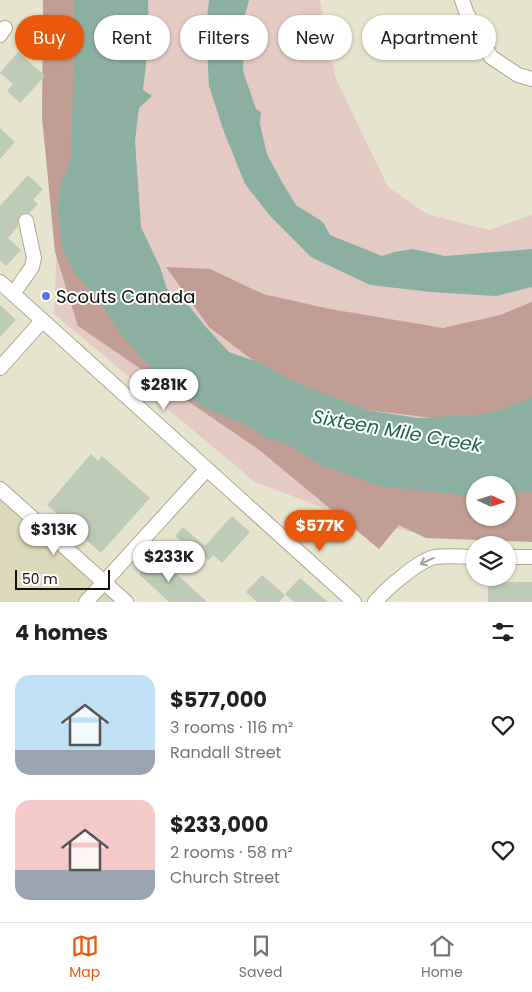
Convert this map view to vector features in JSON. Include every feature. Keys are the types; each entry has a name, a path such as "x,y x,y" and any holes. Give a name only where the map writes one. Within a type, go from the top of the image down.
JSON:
{"street":[{"path":"462,0 466,14 491,57 518,75 532,79"},
{"path":"12,294 32,266 34,258 26,221"},
{"path":"0,282 354,602"},
{"path":"0,368 42,321"},
{"path":"86,602 207,469"},
{"path":"0,489 126,602"},
{"path":"375,602 386,590 408,573 434,557 466,557"},
{"path":"516,557 532,557"}],"shaded area":[{"path":"43,0 89,0 84,49 84,15 43,15"},
{"path":"48,0 320,0 323,15 278,15 278,60 332,60 336,79 388,187 427,214 489,230 532,215 532,534 410,532 337,513 255,482 54,314 60,180 52,60 84,60 84,15 49,15"},
{"path":"42,60 83,60 76,127 183,377 532,471 532,542 516,541 516,536 466,536 466,540 426,538 399,525 379,549 258,449 78,326 55,252 42,117"},
{"path":"166,267 210,269 263,294 330,309 443,328 500,315 532,302 532,404 492,418 441,419 351,408 304,391 259,365 209,327"},
{"path":"0,498 115,602 0,602"}],"water":[{"name":"Sixteen Mile Creek","path":"74,0 148,0 148,15 94,15 94,60 146,60 143,90 152,96 139,108 135,141 141,227 160,267 167,289 186,302 229,352 260,363 295,382 366,410 418,418 479,415 507,408 532,398 532,491 516,494 516,476 466,476 466,496 382,487 321,465 287,444 266,438 246,425 203,407 144,361 119,332 99,300 75,274 62,247 57,206 61,184 71,158 74,60 84,60 84,15 74,15"},
{"path":"209,0 249,0 245,15 207,15"},
{"path":"208,60 243,60 243,71 256,109 261,112 260,124 267,154 296,205 323,222 330,235 382,256 413,249 445,256 532,249 532,287 496,296 431,292 370,285 311,257 271,217 245,184 224,132 209,86"}],"building":[{"path":"15,56 15,60 27,60 45,76 20,103 7,91 13,84 0,73"},
{"path":"0,128 15,142 0,159"},
{"path":"28,175 43,189 33,200 38,204 29,213 25,212 20,215 18,226 8,238 21,250 6,266 0,260 0,206"},
{"path":"0,305 16,320 0,337"},
{"path":"91,454 98,461 102,456 150,498 101,553 47,505"},
{"path":"232,516 250,532 222,563 213,555 209,560 200,552 197,555 175,536 183,527 205,546"},
{"path":"156,555 207,602 169,602 139,574"},
{"path":"262,575 285,595 279,602 257,602 246,592"},
{"path":"300,578 328,602 294,602 285,594"},
{"path":"516,582 532,582 532,602 488,602 488,587 516,586"}],"place":[{"name":"Scouts Canada","path":"46,296"}]}
